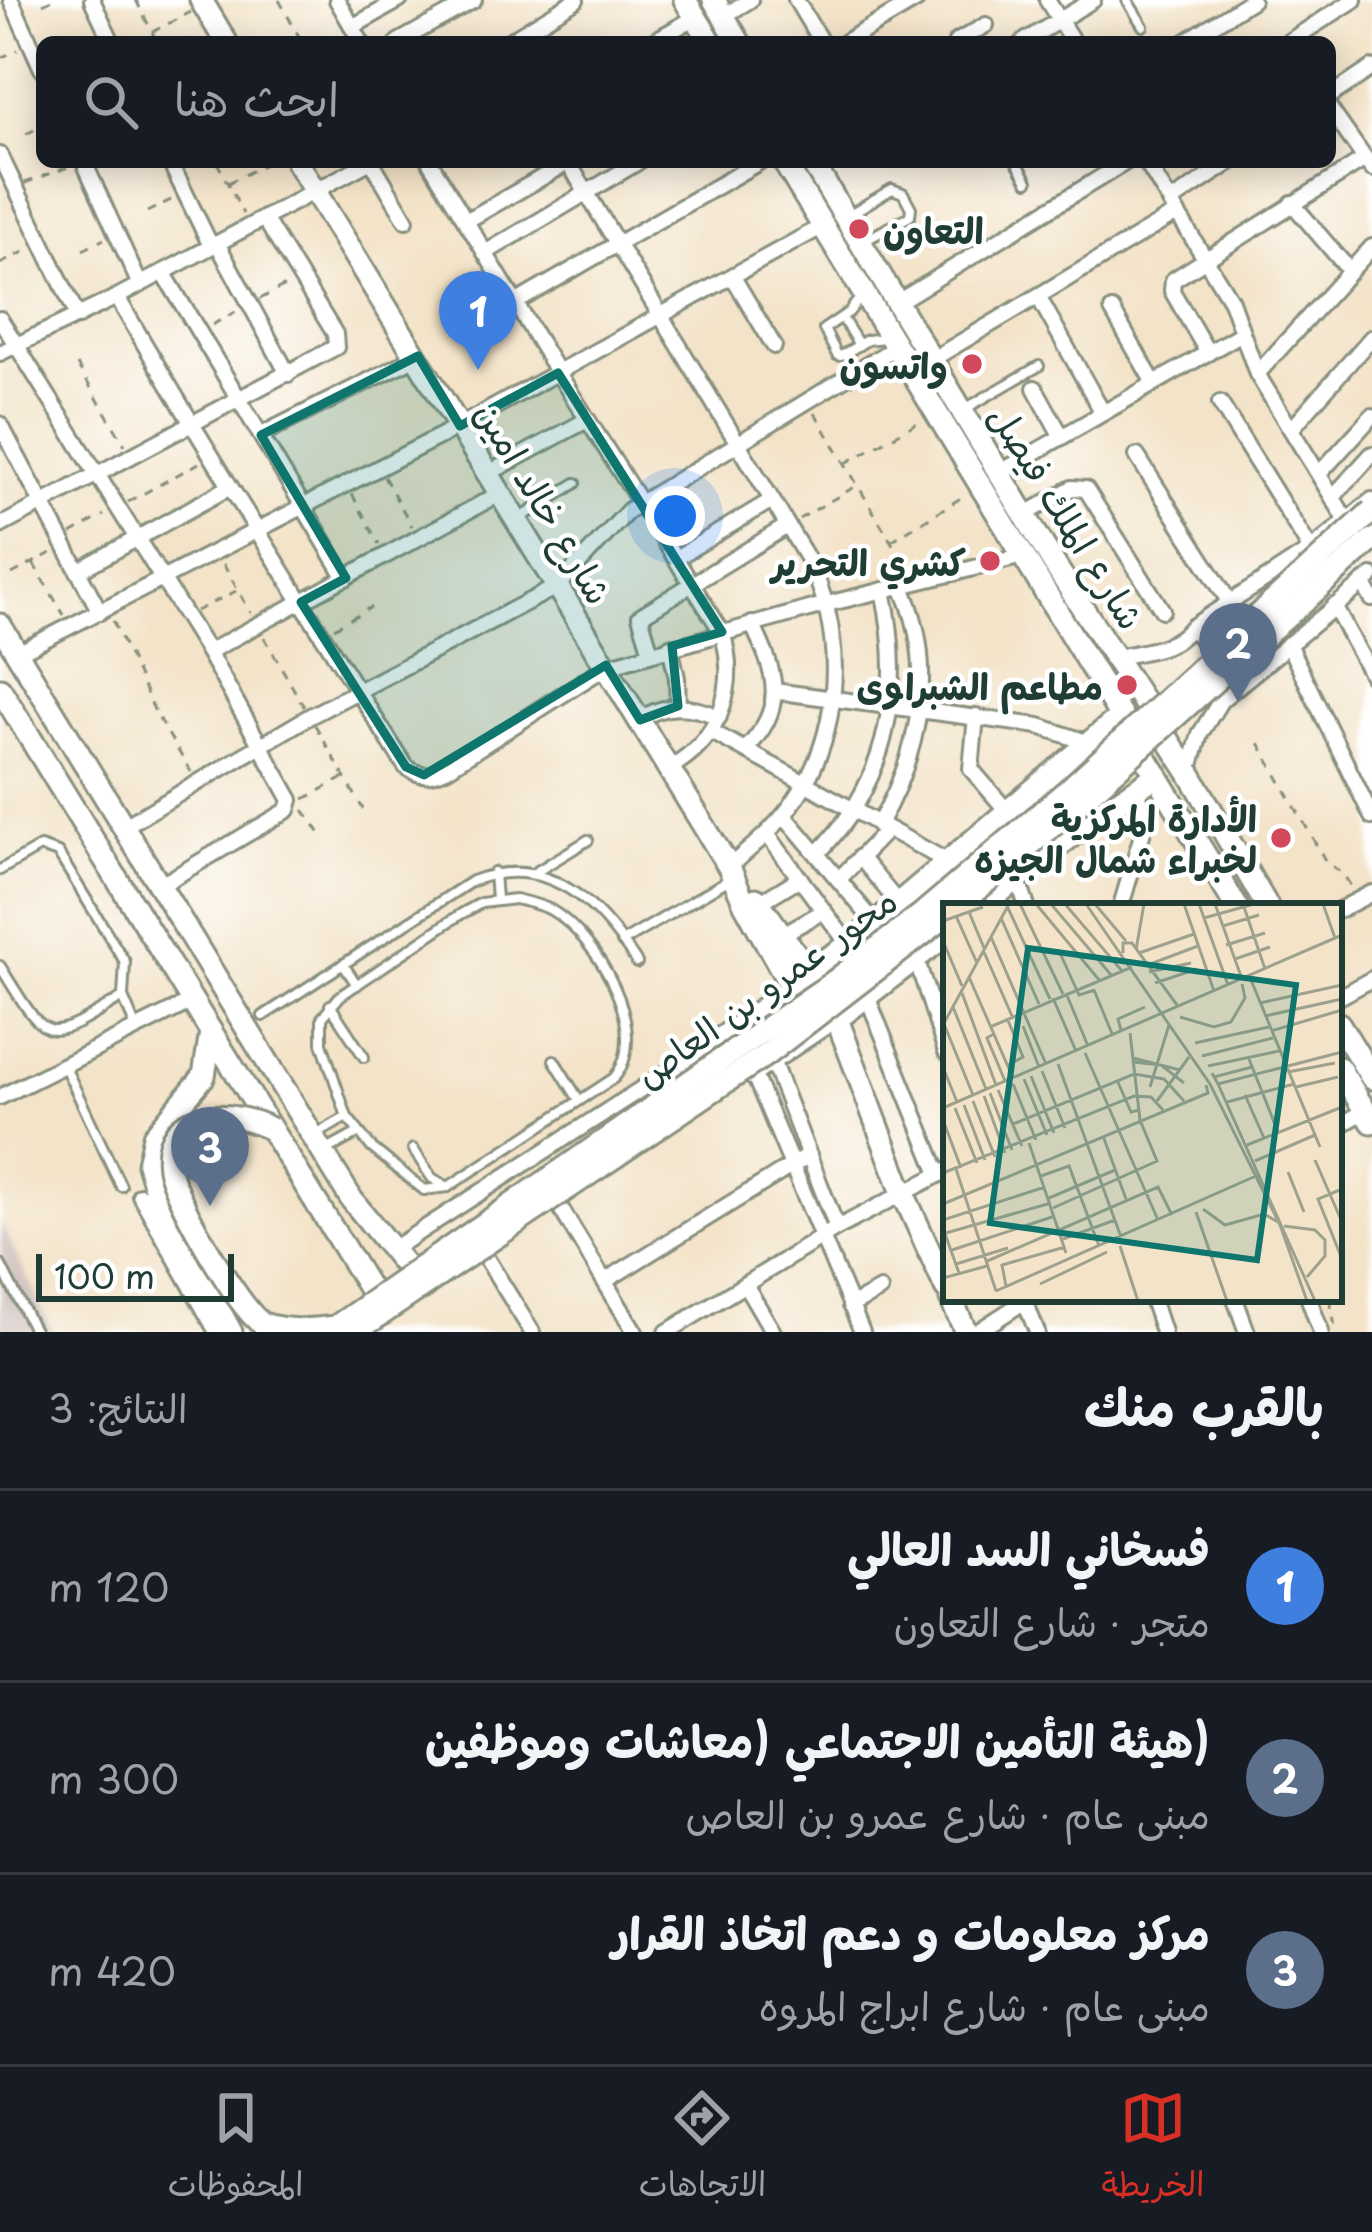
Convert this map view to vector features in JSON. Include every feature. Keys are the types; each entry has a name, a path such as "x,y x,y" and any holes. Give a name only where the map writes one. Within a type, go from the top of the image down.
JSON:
{"main road":[{"path":"202,3 222,36"},
{"path":"691,8 707,36"},
{"path":"719,8 735,36"},
{"name":"شارع خالد امين","path":"301,168 732,872 763,938 792,984"},
{"name":"شارع الملك فيصل","path":"788,168 936,412 1024,515 1032,549"},
{"name":"شارع الملك فيصل","path":"818,168 962,411 990,479 1047,574 1121,716 1147,781 1234,903"},
{"name":"محور عمرو بن العاص","path":"340,1330 832,983 922,914 1070,788 1372,512"},
{"path":"962,903 1372,540"},
{"name":"شارع الملك فيصل","path":"1047,574 1118,656 1265,903"},
{"path":"0,625 364,1217 427,1293"},
{"path":"0,688 388,1320"},
{"path":"792,984 848,945 1121,716"},
{"path":"1053,776 1076,772 1094,785 1099,796 1093,819"},
{"path":"986,903 1147,781"},
{"name":"شارع خالد امين","path":"732,872 804,963 815,969"},
{"name":"محور عمرو بن العاص","path":"340,1330 767,1054 943,918"},
{"path":"943,937 837,1019 903,1192 943,1281"},
{"path":"1342,1028 1369,1068"},
{"path":"211,1032 204,1076 154,1136 148,1164 152,1186 232,1332"},
{"path":"1342,1074 1369,1117"},
{"path":"271,1130 252,1119 227,1114 193,1120 170,1148 172,1182 234,1292 257,1321 292,1330 340,1330"},
{"path":"952,1302 965,1332"}],"street":[{"path":"11,0 36,55"},
{"path":"92,0 109,36"},
{"path":"337,0 357,36"},
{"path":"352,27 399,0"},
{"path":"409,36 474,0"},
{"path":"517,36 576,0"},
{"path":"719,8 750,0"},
{"path":"796,0 817,36"},
{"path":"855,36 917,0"},
{"path":"1047,0 1069,36"},
{"path":"1033,36 1093,0"},
{"path":"1195,36 1252,0"},
{"path":"1297,36 1354,0"},
{"path":"659,36 691,8"},
{"path":"967,36 986,25"},
{"path":"1336,92 1372,68"},
{"path":"1208,352 1171,285 1174,278 1292,203 1368,164 1336,118"},
{"path":"0,155 78,317"},
{"path":"84,168 140,285"},
{"path":"173,168 288,374"},
{"path":"0,353 117,297 359,168"},
{"path":"375,168 406,220"},
{"path":"438,168 514,303 722,632 730,673 716,724 696,749 669,768"},
{"path":"466,221 558,168"},
{"path":"572,168 815,572 827,604 833,696 820,751 784,815 732,872"},
{"path":"485,254 628,168"},
{"path":"514,303 749,168"},
{"path":"896,303 1116,168"},
{"path":"1150,168 1231,301 1257,374 1347,521"},
{"path":"931,360 1174,208 1224,168"},
{"path":"1292,203 1350,272"},
{"path":"0,526 331,352 338,340 264,218"},
{"path":"18,653 379,469 823,226"},
{"path":"1257,374 1372,247"},
{"path":"163,272 346,578"},
{"path":"733,277 774,346"},
{"path":"1038,296 1103,413"},
{"path":"117,297 321,634 406,767 418,774 430,775 607,666 1032,549"},
{"path":"1112,310 1154,383"},
{"path":"0,320 208,652 292,804 160,885"},
{"path":"990,479 1242,333"},
{"path":"1291,429 1372,337"},
{"path":"125,826 310,716 558,586 640,502 894,344"},
{"path":"261,435 418,356"},
{"path":"1035,388 1062,437"},
{"path":"1220,403 1311,550"},
{"path":"1319,474 1372,416"},
{"path":"489,473 587,419"},
{"path":"0,424 103,610"},
{"path":"1333,497 1372,454"},
{"path":"1137,456 1230,603"},
{"path":"78,571 230,487"},
{"path":"1024,515 1072,488 1086,488 1162,610"},
{"path":"208,652 501,493"},
{"path":"676,558 772,500"},
{"path":"1118,656 1159,650 1182,638 1311,550 1372,500"},
{"path":"651,652 640,616 787,526"},
{"path":"1190,772 1200,734 1221,700 1368,580 1372,599"},
{"path":"839,879 882,828 907,771 918,708 920,644 908,584"},
{"path":"818,853 853,811 874,770 892,704 894,660 883,590"},
{"path":"1334,606 1372,676"},
{"path":"745,750 764,728 774,691 769,658 752,624"},
{"path":"1192,627 1236,686"},
{"path":"1288,644 1372,817"},
{"path":"670,646 678,706"},
{"path":"774,691 1052,728 1089,743"},
{"path":"640,720 678,706 716,724 745,750 948,862"},
{"path":"976,716 971,770 1007,812"},
{"path":"1122,903 1146,821 1147,781"},
{"path":"784,815 874,923"},
{"path":"767,834 848,945"},
{"path":"860,857 898,903"},
{"path":"759,904 800,878"},
{"path":"1017,878 1026,903"},
{"path":"781,935 824,911"},
{"path":"916,958 943,1043"},
{"path":"1342,995 1372,979"},
{"path":"391,1250 669,1071 792,984"},
{"path":"667,1332 819,1238 942,1172 867,996"},
{"path":"0,1097 192,1000"},
{"path":"427,1293 837,1019"},
{"path":"773,1063 837,1228"},
{"path":"754,1075 862,1332"},
{"path":"605,1281 808,1155"},
{"path":"140,1195 217,1332"},
{"path":"559,1204 635,1332"},
{"path":"483,1252 532,1332"},
{"path":"746,1283 773,1332"},
{"path":"850,1306 880,1290"},
{"path":"977,1332 1023,1302"},
{"path":"1027,1302 1037,1332"},
{"path":"1153,1302 1163,1332"},
{"path":"1236,1302 1247,1332"},
{"path":"1310,1302 1321,1332"},
{"path":"694,1315 704,1332"}],"lane":[{"path":"1127,0 1143,26"},
{"path":"1020,168 1028,181"},
{"path":"845,217 892,189 903,193 910,216 861,243"},
{"path":"862,292 824,332 837,355 875,338 894,344"},
{"path":"842,318 859,345"},
{"path":"962,411 1039,366"},
{"path":"518,520 576,482"},
{"path":"535,873 588,840"},
{"path":"0,870 40,847 58,853 125,962 123,997 137,1029"},
{"path":"494,872 496,900"},
{"path":"263,1016 472,880 494,872 535,873 580,897 637,964"},
{"path":"622,942 732,872"},
{"path":"496,900 533,903 586,940 614,988 623,1013 628,1054 614,1078 448,1187 424,1190 358,1133 347,1117 322,1042 322,1018 330,1005 442,926 481,903 496,900"},
{"path":"430,908 442,926"},
{"path":"343,964 357,985"},
{"path":"0,966 34,1021 45,1030 65,1031 123,997"},
{"path":"330,1005 364,1058"},
{"path":"554,1060 580,1100"},
{"path":"64,1065 121,1186"},
{"path":"319,1143 347,1117"},
{"path":"319,1143 358,1133"},
{"path":"412,1150 432,1178 448,1187"},
{"path":"0,1264 5,1284 34,1332"}],"path":[{"path":"43,4 50,0"},
{"path":"136,0 154,36"},
{"path":"282,1 300,36"},
{"path":"152,32 202,3"},
{"path":"0,58 31,44"},
{"path":"26,134 36,130"},
{"path":"16,188 66,168"},
{"path":"220,168 249,226"},
{"path":"228,183 257,168"},
{"path":"147,212 185,192"},
{"path":"82,250 116,233"},
{"path":"0,264 42,243"},
{"path":"77,365 132,456"},
{"path":"808,401 891,541 908,584"},
{"path":"845,464 936,412"},
{"path":"12,574 211,457"},
{"path":"379,469 419,538"},
{"path":"891,541 990,479"},
{"path":"347,485 386,556"},
{"path":"787,526 858,485"},
{"path":"217,552 363,809"},
{"path":"34,562 71,627"},
{"path":"186,616 238,590"},
{"path":"321,634 371,607"},
{"path":"103,610 197,782"},
{"path":"976,716 983,668"},
{"path":"1010,722 1015,684"},
{"path":"1258,743 1326,862 1365,896"},
{"path":"292,804 346,778"},
{"path":"292,804 310,816 321,835"},
{"path":"1331,1302 1336,1332"}],"highlighted area":[{"path":"418,356 460,426 558,373 722,632 672,646 678,706 640,720 606,665 424,775 406,767 301,602 346,578 261,435"}],"shaded area":[{"path":"0,1221 53,1332 0,1332"}],"place":[{"name":"التعاون","path":"859,229"},
{"name":"واتسون","path":"972,364"},
{"name":"فسخاني السد العالي","path":"478,370"},
{"name":"كشري التحرير","path":"990,561"},
{"name":"مطاعم الشبراوى","path":"1127,685"},
{"name":"(هيئة التأمين الاجتماعي (معاشات وموظفين","path":"1238,702"},
{"name":"الأدارة المركزية لخبراء شمال الجيزه","path":"1281,838"},
{"name":"مركز معلومات و دعم اتخاذ القرار","path":"210,1206"}]}
